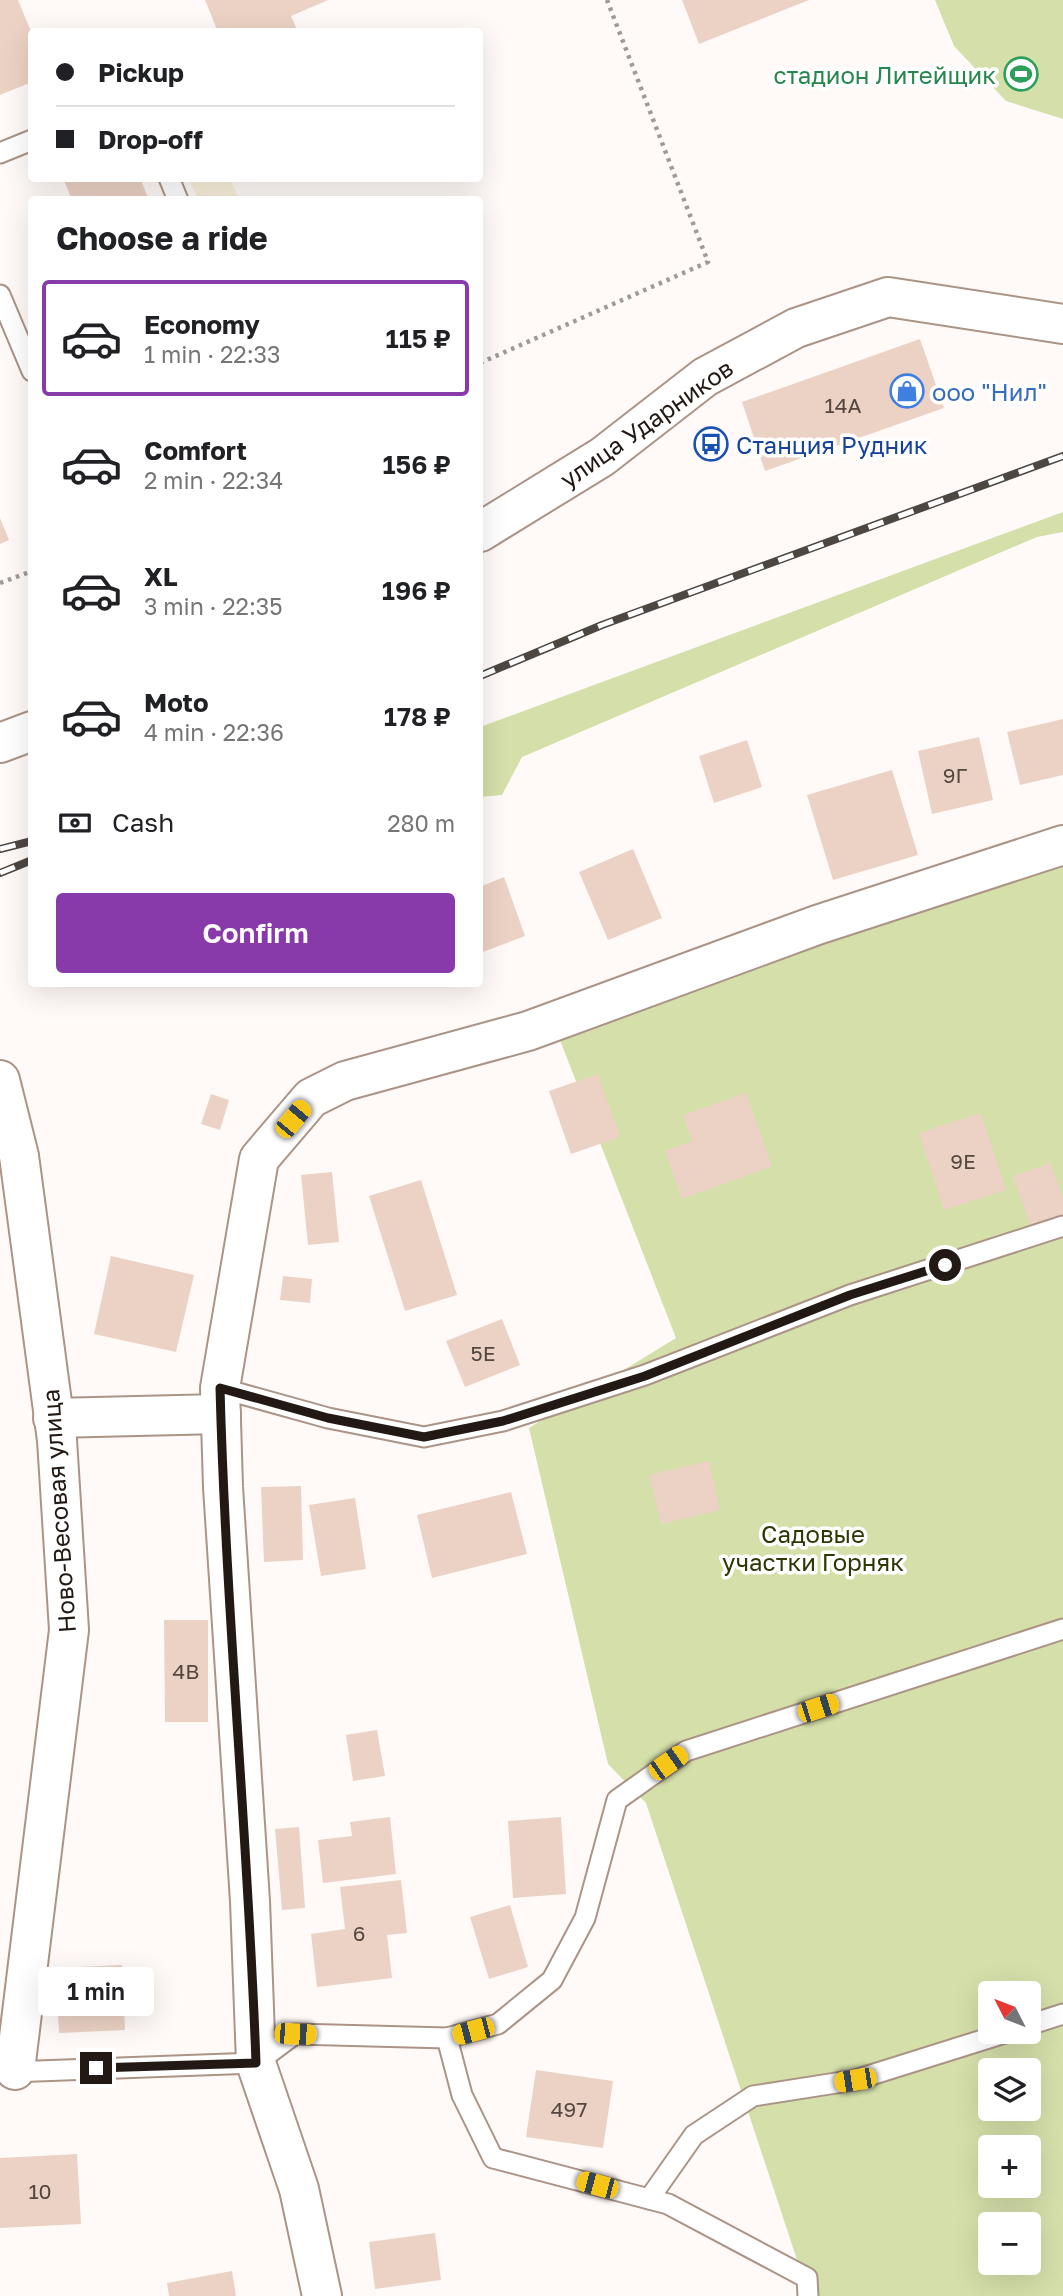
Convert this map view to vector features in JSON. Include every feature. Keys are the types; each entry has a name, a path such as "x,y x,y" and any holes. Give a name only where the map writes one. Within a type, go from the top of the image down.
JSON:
{"street":[{"name":"улица Ударников","path":"483,531 602,457 705,377 796,328 888,298 1063,324"},
{"path":"0,743 28,732"},
{"path":"322,2296 299,2189 256,2063 250,1901 220,1401 259,1159 311,1098 345,1081 528,1031 817,925 1063,845"},
{"name":"Ново-Весовая улица","path":"0,1080 19,1156 54,1418 69,1630 8,2074"},
{"path":"54,1418 220,1401"}],"lane":[{"path":"0,153 28,142"},
{"path":"0,295 28,362"},
{"path":"220,1401 424,1437 503,1421 645,1376 850,1295 1063,1226"},
{"path":"8,2074 256,2063 295,2034 447,2038 498,2024 552,1980 585,1918 617,1800 685,1751 1063,1629"},
{"path":"1041,2021 1063,2014"},
{"path":"447,2038 462,2095 493,2158 668,2204 807,2278 808,2296"},
{"path":"649,2199 694,2135 753,2096 855,2080 978,2041"}],"path":[{"path":"483,362 708,262 607,0"},
{"path":"0,583 28,572"}],"shaded area":[{"path":"190,182 231,182 238,196 197,196"}],"green space":[{"name":"стадион Литейщик","path":"935,0 1063,0 1063,119 1006,101 954,46"},
{"path":"1063,512 1063,532 1037,537 522,757 502,795 483,797 483,726"},
{"name":"Садовые участки Горняк","path":"1063,856 1063,2296 809,2296 646,1803 608,1764 529,1428 676,1338 558,1035"}],"building":[{"path":"0,0 18,0 30,28 28,84 0,95"},
{"path":"205,0 328,0 291,16 296,28 216,28"},
{"path":"682,0 809,0 699,44"},
{"path":"65,182 142,182 147,196 70,196"},
{"path":"920,339 944,408 765,471 742,402"},
{"path":"0,518 9,540 0,544"},
{"path":"1063,719 1063,775 1020,785 1007,732"},
{"path":"979,737 993,800 932,814 918,751"},
{"path":"747,740 762,787 714,803 699,756"},
{"path":"892,770 918,855 833,880 807,795"},
{"path":"633,849 662,918 608,940 579,872"},
{"path":"504,877 525,936 483,952 483,886"},
{"path":"598,1074 620,1137 571,1154 549,1091"},
{"path":"746,1093 772,1166 682,1199 665,1151 692,1141 683,1115"},
{"path":"211,1094 229,1100 220,1130 201,1124"},
{"path":"981,1113 1006,1190 944,1210 919,1133"},
{"path":"1050,1163 1063,1197 1063,1222 1033,1233 1013,1176"},
{"path":"332,1172 339,1242 308,1245 301,1175"},
{"path":"421,1180 457,1295 405,1311 369,1196"},
{"path":"111,1256 194,1275 176,1352 94,1334"},
{"path":"283,1276 312,1279 310,1303 280,1300"},
{"path":"502,1319 520,1365 465,1387 446,1341"},
{"path":"709,1461 720,1510 661,1524 649,1475"},
{"path":"301,1486 303,1560 264,1562 261,1487"},
{"path":"511,1492 527,1554 432,1578 417,1515"},
{"path":"355,1498 366,1569 321,1576 309,1505"},
{"path":"164,1620 208,1620 208,1722 165,1722"},
{"path":"377,1730 385,1776 353,1781 346,1735"},
{"path":"390,1817 396,1874 323,1883 318,1840 352,1836 350,1822"},
{"path":"561,1817 566,1894 513,1898 508,1821"},
{"path":"299,1827 305,1908 282,1910 275,1829"},
{"path":"401,1880 407,1933 387,1935 392,1978 317,1987 311,1934 345,1929 340,1887"},
{"path":"510,1905 528,1967 489,1979 470,1917"},
{"path":"122,1965 125,2030 59,2033 56,1968"},
{"path":"536,2070 613,2081 603,2148 526,2137"},
{"path":"77,2154 81,2224 0,2228 0,2158"},
{"path":"435,2233 441,2280 375,2289 369,2242"},
{"path":"232,2271 236,2296 169,2296 167,2283"}],"railway":[{"path":"483,675 602,625 1063,456"},
{"path":"0,849 28,842"},
{"path":"0,873 28,862"}],"place":[{"name":"стадион Литейщик","path":"1021,74"},
{"name":"ооо \"Нил\"","path":"907,391"},
{"name":"Станция Рудник","path":"711,444"}],"route":[{"path":"96,2068 256,2063 250,1901 223,1487 220,1388 328,1418 424,1437 503,1421 645,1376 850,1295 945,1265"}]}
